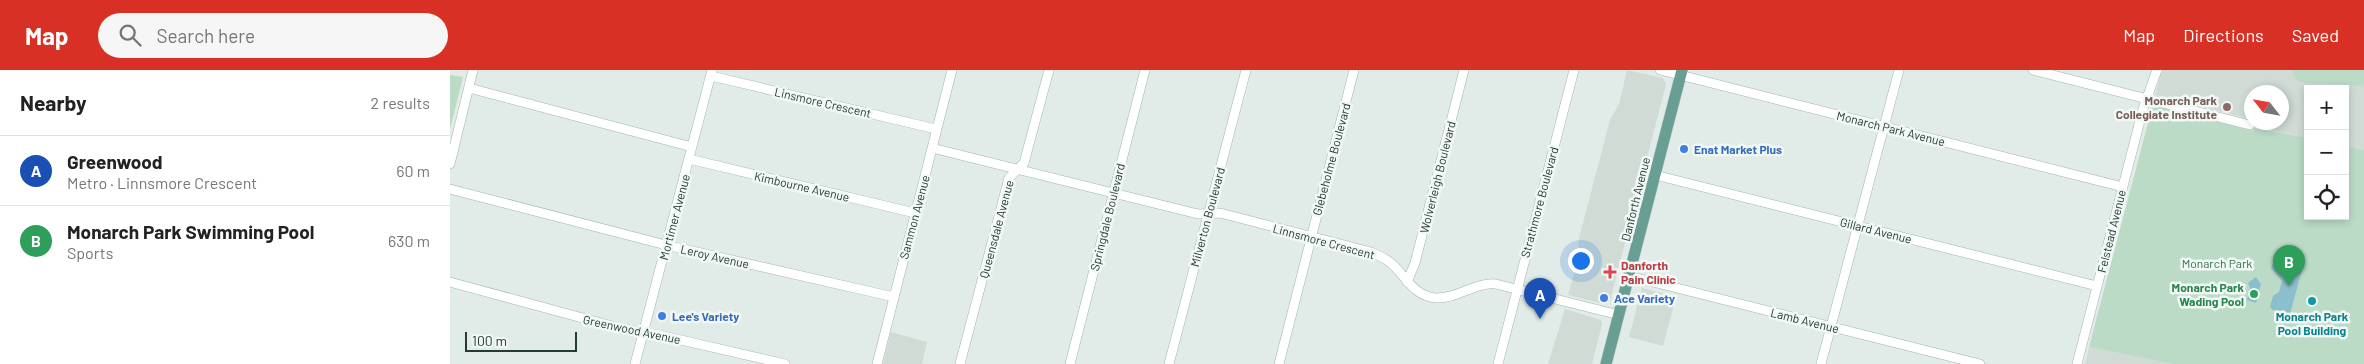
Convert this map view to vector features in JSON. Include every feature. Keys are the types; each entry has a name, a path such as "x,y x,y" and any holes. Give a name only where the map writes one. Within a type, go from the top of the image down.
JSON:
{"main road":[{"name":"Danforth Avenue","path":"1606,364 1681,73"}],"street":[{"path":"450,164 473,70"},
{"name":"Sammon Avenue","path":"877,364 952,70"},
{"name":"Queensdale Avenue","path":"960,364 1009,178 1024,163 1049,70"},
{"name":"Springdale Boulevard","path":"1070,364 1145,70"},
{"name":"Milverton Boulevard","path":"1169,364 1246,70"},
{"name":"Glebeholme Boulevard","path":"1279,364 1354,70"},
{"name":"Wolverleigh Boulevard","path":"1407,282 1415,263 1464,70"},
{"name":"Strathmore Boulevard","path":"1498,364 1574,70"},
{"name":"Monarch Park Avenue","path":"1660,70 1681,73 2123,187"},
{"path":"1821,364 1899,70"},
{"path":"2034,70 2244,124"},
{"name":"Felstead Avenue","path":"2077,364 2143,109 2148,100 2157,70"},
{"name":"Linsmore Crescent","path":"711,73 936,129"},
{"name":"Mortimer Avenue","path":"635,364 711,73"},
{"path":"469,88 692,147"},
{"path":"932,148 1113,193"},
{"name":"Kimbourne Avenue","path":"689,159 915,213"},
{"name":"Gillard Avenue","path":"1655,175 2097,286"},
{"name":"Leroy Avenue","path":"450,189 666,245 894,297"},
{"name":"Linnsmore Crescent","path":"1113,193 1198,214 1220,213 1383,257 1420,293 1437,298 1456,295 1488,283 1619,315"},
{"name":"Lamb Avenue","path":"1629,276 1980,364"},
{"name":"Greenwood Avenue","path":"450,282 623,329 643,331 785,364"}],"shaded area":[{"path":"1627,70 1663,78 1666,84 1610,301 1604,304 1568,295 1578,261 1579,238 1610,120 1619,104"},
{"name":"Monarch Park Collegiate Institute","path":"2162,70 2364,70 2364,150 2349,147 2349,85 2304,85 2304,137 2271,130 2289,130 2289,85 2244,85 2244,117 2155,95"},
{"path":"1642,288 1676,297 1663,346 1629,337"},
{"path":"1565,309 1601,320 1602,324 1592,364 1548,364"},
{"path":"891,332 927,342 922,364 883,364"},
{"path":"2089,347 2173,364 2085,364"}],"green space":[{"path":"2293,70 2364,70 2364,84 2363,86 2299,82 2293,75"},
{"path":"450,75 463,77 450,129"},
{"name":"Monarch Park","path":"2160,107 2244,130 2265,130 2304,137 2304,220 2349,220 2349,147 2364,150 2364,364 2173,364 2089,347 2152,108"}],"water":[{"path":"2278,259 2303,266 2290,314 2273,310 2270,307 2273,296 2279,292 2282,281 2271,268"},
{"name":"Monarch Park Wading Pool","path":"2256,277 2261,284 2256,303 2247,300 2250,288 2248,283"}],"place":[{"name":"Monarch Park Collegiate Institute","path":"2227,107"},
{"name":"Enat Market Plus","path":"1684,149"},
{"name":"Danforth Pain Clinic","path":"1610,272"},
{"name":"Monarch Park Swimming Pool","path":"2289,286"},
{"name":"Monarch Park Wading Pool","path":"2254,294"},
{"name":"Ace Variety","path":"1604,298"},
{"name":"Monarch Park Pool Building","path":"2312,301"},
{"name":"Lee's Variety","path":"662,316"},
{"name":"Greenwood","path":"1540,319"}]}
